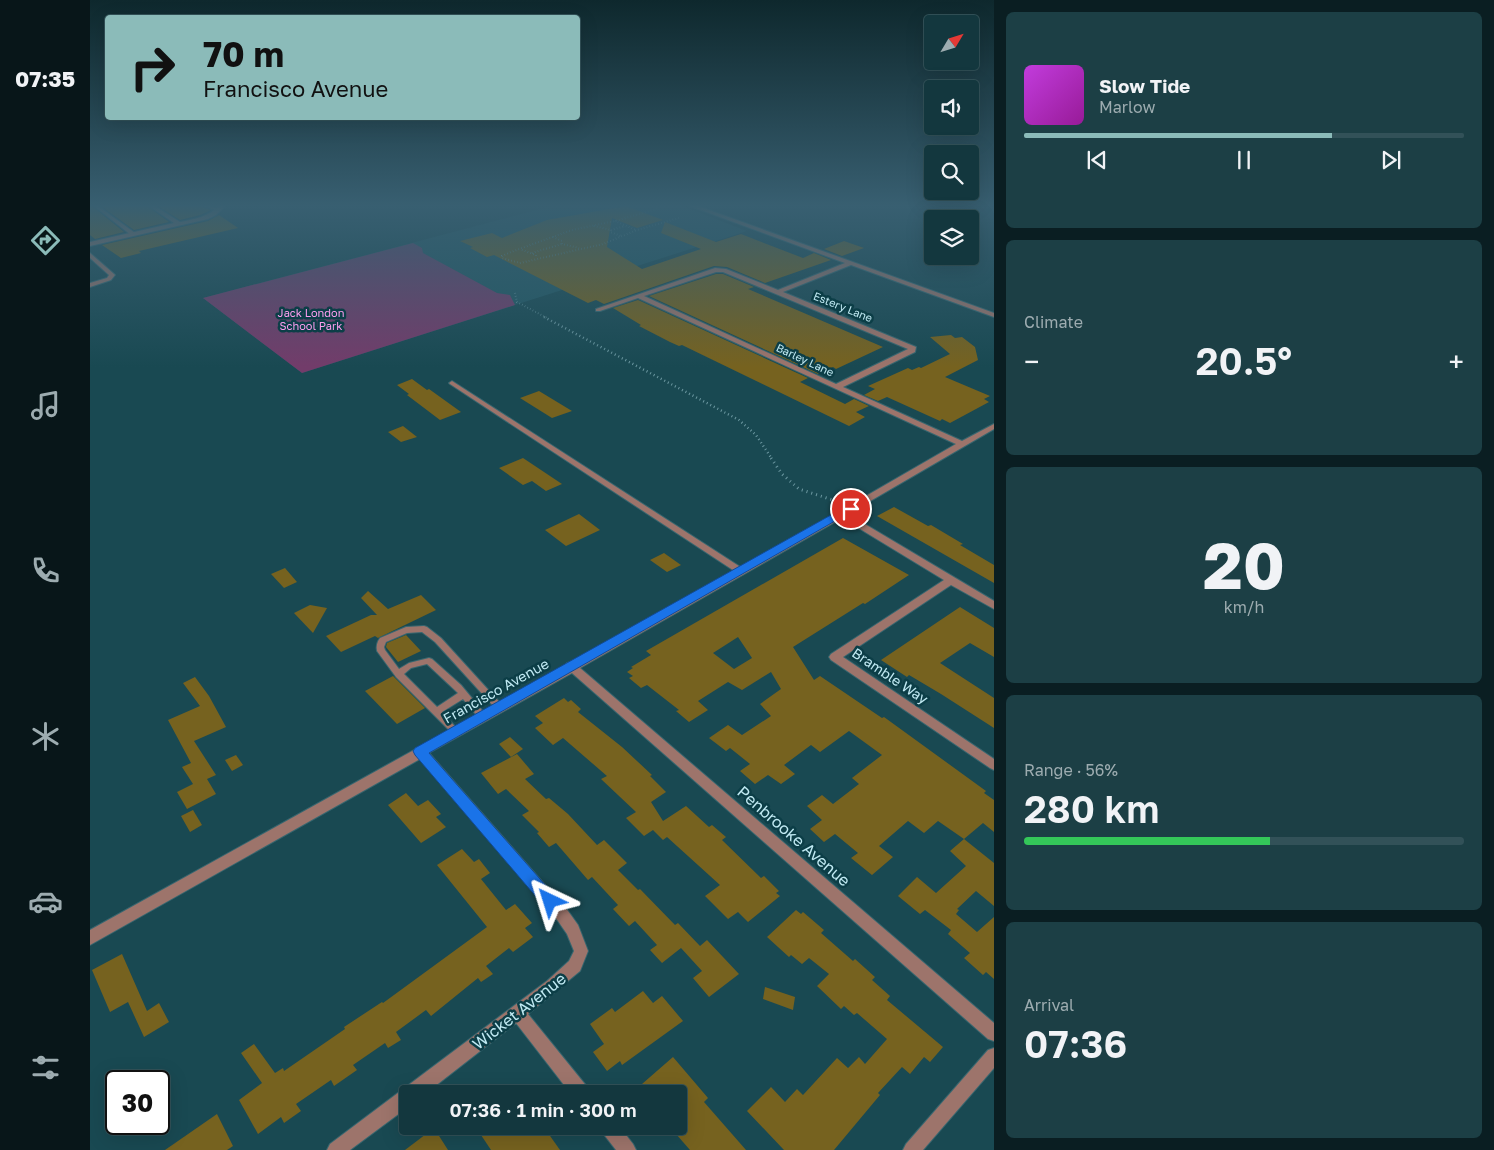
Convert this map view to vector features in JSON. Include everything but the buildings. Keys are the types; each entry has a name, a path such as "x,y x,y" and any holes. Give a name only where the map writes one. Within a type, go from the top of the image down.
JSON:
{"street":[{"path":"90,285 109,279 112,276 95,260"},
{"path":"842,260 994,315"},
{"path":"778,292 851,263"},
{"name":"Estery Lane","path":"598,310 719,269 912,347 912,350 836,387"},
{"name":"Barley Lane","path":"640,297 962,444"},
{"name":"Francisco Avenue","path":"90,938 455,731 742,572 994,426"},
{"path":"846,511 950,580 994,606"},
{"name":"Bramble Way","path":"950,580 835,656 994,765"},
{"name":"Penbrooke Avenue","path":"571,666 994,1033"},
{"name":"Wicket Avenue","path":"420,751 573,930 581,951 574,966 518,1013 423,1085"},
{"path":"518,1013 575,1085"},
{"path":"912,1150 994,1056"},
{"path":"336,1150 399,1103"},
{"path":"615,1135 627,1150"}],"lane":[{"path":"452,384 742,572"},
{"path":"455,731 399,675 383,655 380,647 383,640 406,630 424,629 438,640 499,707"},
{"path":"399,675 401,670 414,664 429,661 464,694 482,716"},
{"path":"436,712 464,694"}],"path":[{"path":"510,260 520,262 529,260"},
{"path":"515,293 517,302 739,420 752,429 780,474 793,486 806,494 838,500 846,511"}],"shaded area":[{"name":"Jack London School Park","path":"348,260 657,260 302,373 203,298"}],"green space":[{"name":"Jack London School Park","path":"349,260 435,260 497,293 510,295 515,305 302,373 203,298"}],"route":[{"path":"550,901 420,751 742,572 851,509"}]}
